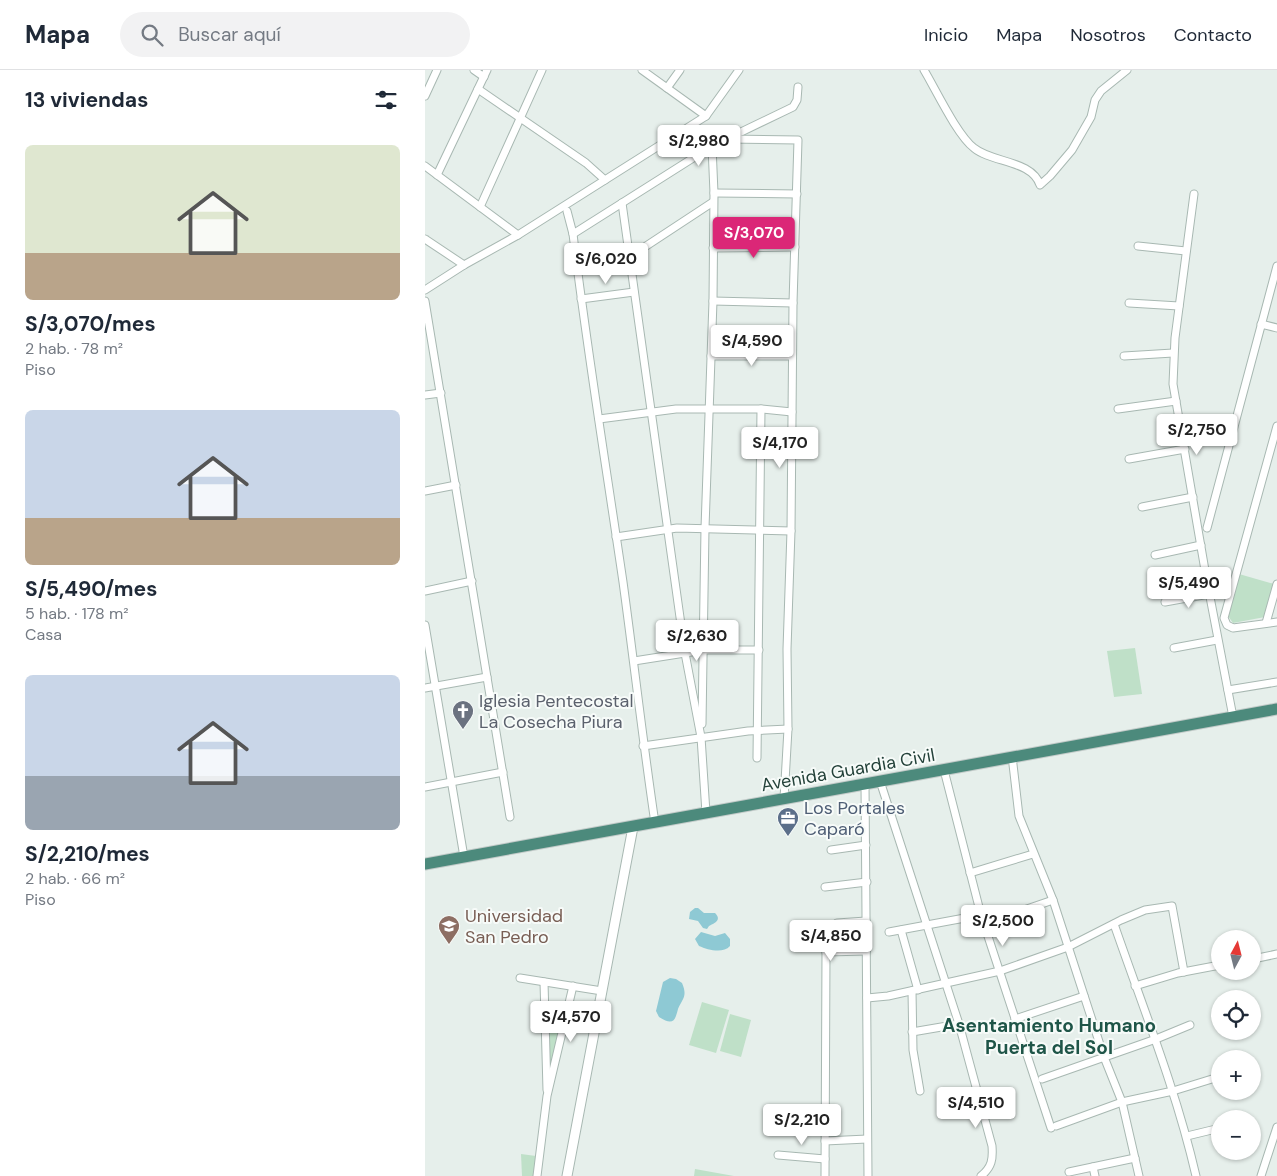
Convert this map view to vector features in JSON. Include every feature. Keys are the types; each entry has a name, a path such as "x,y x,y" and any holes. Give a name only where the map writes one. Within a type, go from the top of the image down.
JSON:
{"highway":[{"name":"Avenida Guardia Civil","path":"425,864 1277,709"}],"street":[{"path":"425,96 437,70"},
{"path":"437,175 486,73 475,70"},
{"path":"480,207 542,70"},
{"path":"642,70 706,116"},
{"path":"667,88 680,70"},
{"path":"425,290 464,265 518,235 706,116 739,70"},
{"path":"924,70 962,135 973,148 1026,170 1038,180 1040,185 1050,176 1071,150 1091,117 1095,100 1101,91 1127,70"},
{"path":"573,234 712,146 793,107 797,100 798,88"},
{"path":"478,89 586,162 605,180"},
{"path":"727,139 798,140 787,649 788,730 784,799"},
{"path":"706,813 701,737 708,409 713,301 714,193 712,146"},
{"path":"425,166 518,235"},
{"path":"714,193 797,194"},
{"path":"1193,194 1173,353 1173,384 1217,640 1233,717"},
{"path":"631,256 713,202"},
{"path":"622,203 631,256 634,292 685,653 701,737"},
{"path":"567,211 573,234 634,661 643,746 655,823"},
{"path":"425,239 464,265"},
{"path":"1138,246 1186,251"},
{"path":"713,248 795,247"},
{"path":"1207,528 1277,266"},
{"path":"581,298 634,292"},
{"path":"425,301 510,817"},
{"path":"713,301 793,303"},
{"path":"1129,303 1179,306"},
{"path":"1261,324 1277,328"},
{"path":"1124,356 1173,353"},
{"path":"711,356 792,356"},
{"path":"425,395 441,393"},
{"path":"1118,409 1176,401"},
{"path":"599,418 676,409 761,409 792,412"},
{"path":"757,758 761,409"},
{"path":"1277,426 1224,618 1227,625 1233,628 1277,622"},
{"path":"1129,459 1185,449"},
{"path":"425,492 456,485"},
{"path":"1143,506 1193,497"},
{"path":"616,537 667,529 705,528 791,532"},
{"path":"1155,555 1201,545"},
{"path":"425,591 472,581"},
{"path":"1266,623 1277,584"},
{"path":"1165,602 1209,594"},
{"path":"425,624 464,857"},
{"path":"1174,648 1217,640"},
{"path":"634,661 703,650 759,650"},
{"path":"425,688 487,677"},
{"path":"1228,690 1277,682"},
{"path":"643,746 757,730 788,730"},
{"path":"1012,756 1019,816 1053,900 1083,996 1122,1102 1139,1176"},
{"path":"944,770 983,924 1053,1127 1122,1102 1173,1091 1211,1079"},
{"path":"425,786 503,772"},
{"path":"880,782 959,1024 992,1146 993,1159 989,1168 981,1176"},
{"path":"865,784 868,1176"},
{"path":"567,1176 633,827"},
{"path":"831,850 866,845"},
{"path":"970,873 1033,854"},
{"path":"825,887 867,882"},
{"path":"983,924 1053,900"},
{"path":"867,998 888,996 1000,971 1068,947 1145,910 1172,906 1184,972"},
{"path":"889,932 981,914"},
{"path":"837,923 866,921"},
{"path":"1114,924 1173,1091 1187,1136 1196,1176"},
{"path":"901,930 915,990 912,1032 913,1050 921,1090"},
{"path":"820,933 825,940 826,952 825,1176"},
{"path":"826,952 866,951"},
{"path":"1261,957 1277,954"},
{"path":"1135,986 1184,972 1211,967"},
{"path":"520,978 602,991"},
{"path":"544,982 547,1096"},
{"path":"537,1176 547,1096 573,986"},
{"path":"1015,1018 1083,996"},
{"path":"912,1032 959,1024"},
{"path":"1042,1079 1190,1025"},
{"path":"1261,1176 1277,1127"},
{"path":"1187,1136 1211,1130"},
{"path":"825,1141 867,1139"},
{"path":"777,1155 825,1159"},
{"path":"1069,1172 1135,1158"},
{"path":"1093,1167 1095,1176"}],"green space":[{"path":"1239,574 1274,584 1265,617 1233,623 1228,616"},
{"path":"1135,648 1142,694 1114,697 1107,651"},
{"path":"702,1002 729,1010 716,1053 689,1045"},
{"path":"548,1014 562,1015 549,1077"},
{"path":"730,1014 751,1020 741,1057 720,1051"},
{"path":"521,1154 536,1156 533,1176 522,1176"},
{"path":"695,1169 734,1176 694,1176"}],"water":[{"path":"695,908 704,913 715,913 718,919 707,929 703,928 698,921 689,919 690,912"},
{"path":"701,932 715,936 725,933 730,939 730,946 719,951 699,946 695,939"},
{"path":"670,978 682,983 684,998 676,1017 670,1022 659,1017 656,1011 663,982"}],"place":[{"name":"Iglesia Pentecostal La Cosecha Piura","path":"463,730"},
{"name":"Los Portales Caparó","path":"788,837"},
{"name":"Universidad San Pedro","path":"449,945"}],"district":[{"name":"Asentamiento Humano Puerta del Sol","path":"1049,1036"}]}
